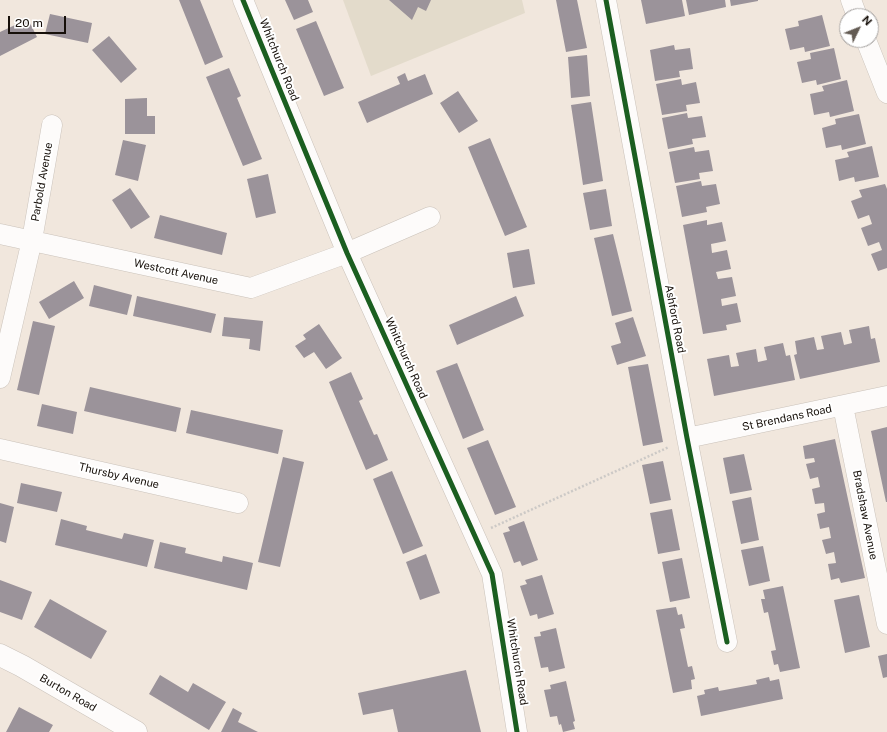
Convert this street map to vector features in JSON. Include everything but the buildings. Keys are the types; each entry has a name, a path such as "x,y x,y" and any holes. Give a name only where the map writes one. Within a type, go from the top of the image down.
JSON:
{"street":[{"name":"Whitchurch Road","path":"243,0 347,253 492,574 518,732"},
{"name":"Ashford Road","path":"606,0 687,438 727,642"},
{"path":"869,48 887,93"},
{"name":"Parbold Avenue","path":"0,378 32,240 52,125"},
{"name":"Westcott Avenue","path":"0,234 251,288 347,253 430,217"},
{"name":"St Brendans Road","path":"687,438 887,396"},
{"name":"Bradshaw Avenue","path":"843,406 887,624"},
{"name":"Thursby Avenue","path":"0,449 238,503"},
{"name":"Burton Road","path":"0,656 22,666 136,732"}],"path":[{"path":"475,535 687,438"}],"shaded area":[{"path":"343,0 522,0 525,13 371,76"}],"cycle path":[{"path":"243,0 347,253 492,574 517,732"},
{"path":"606,0 687,438 727,642"}]}
